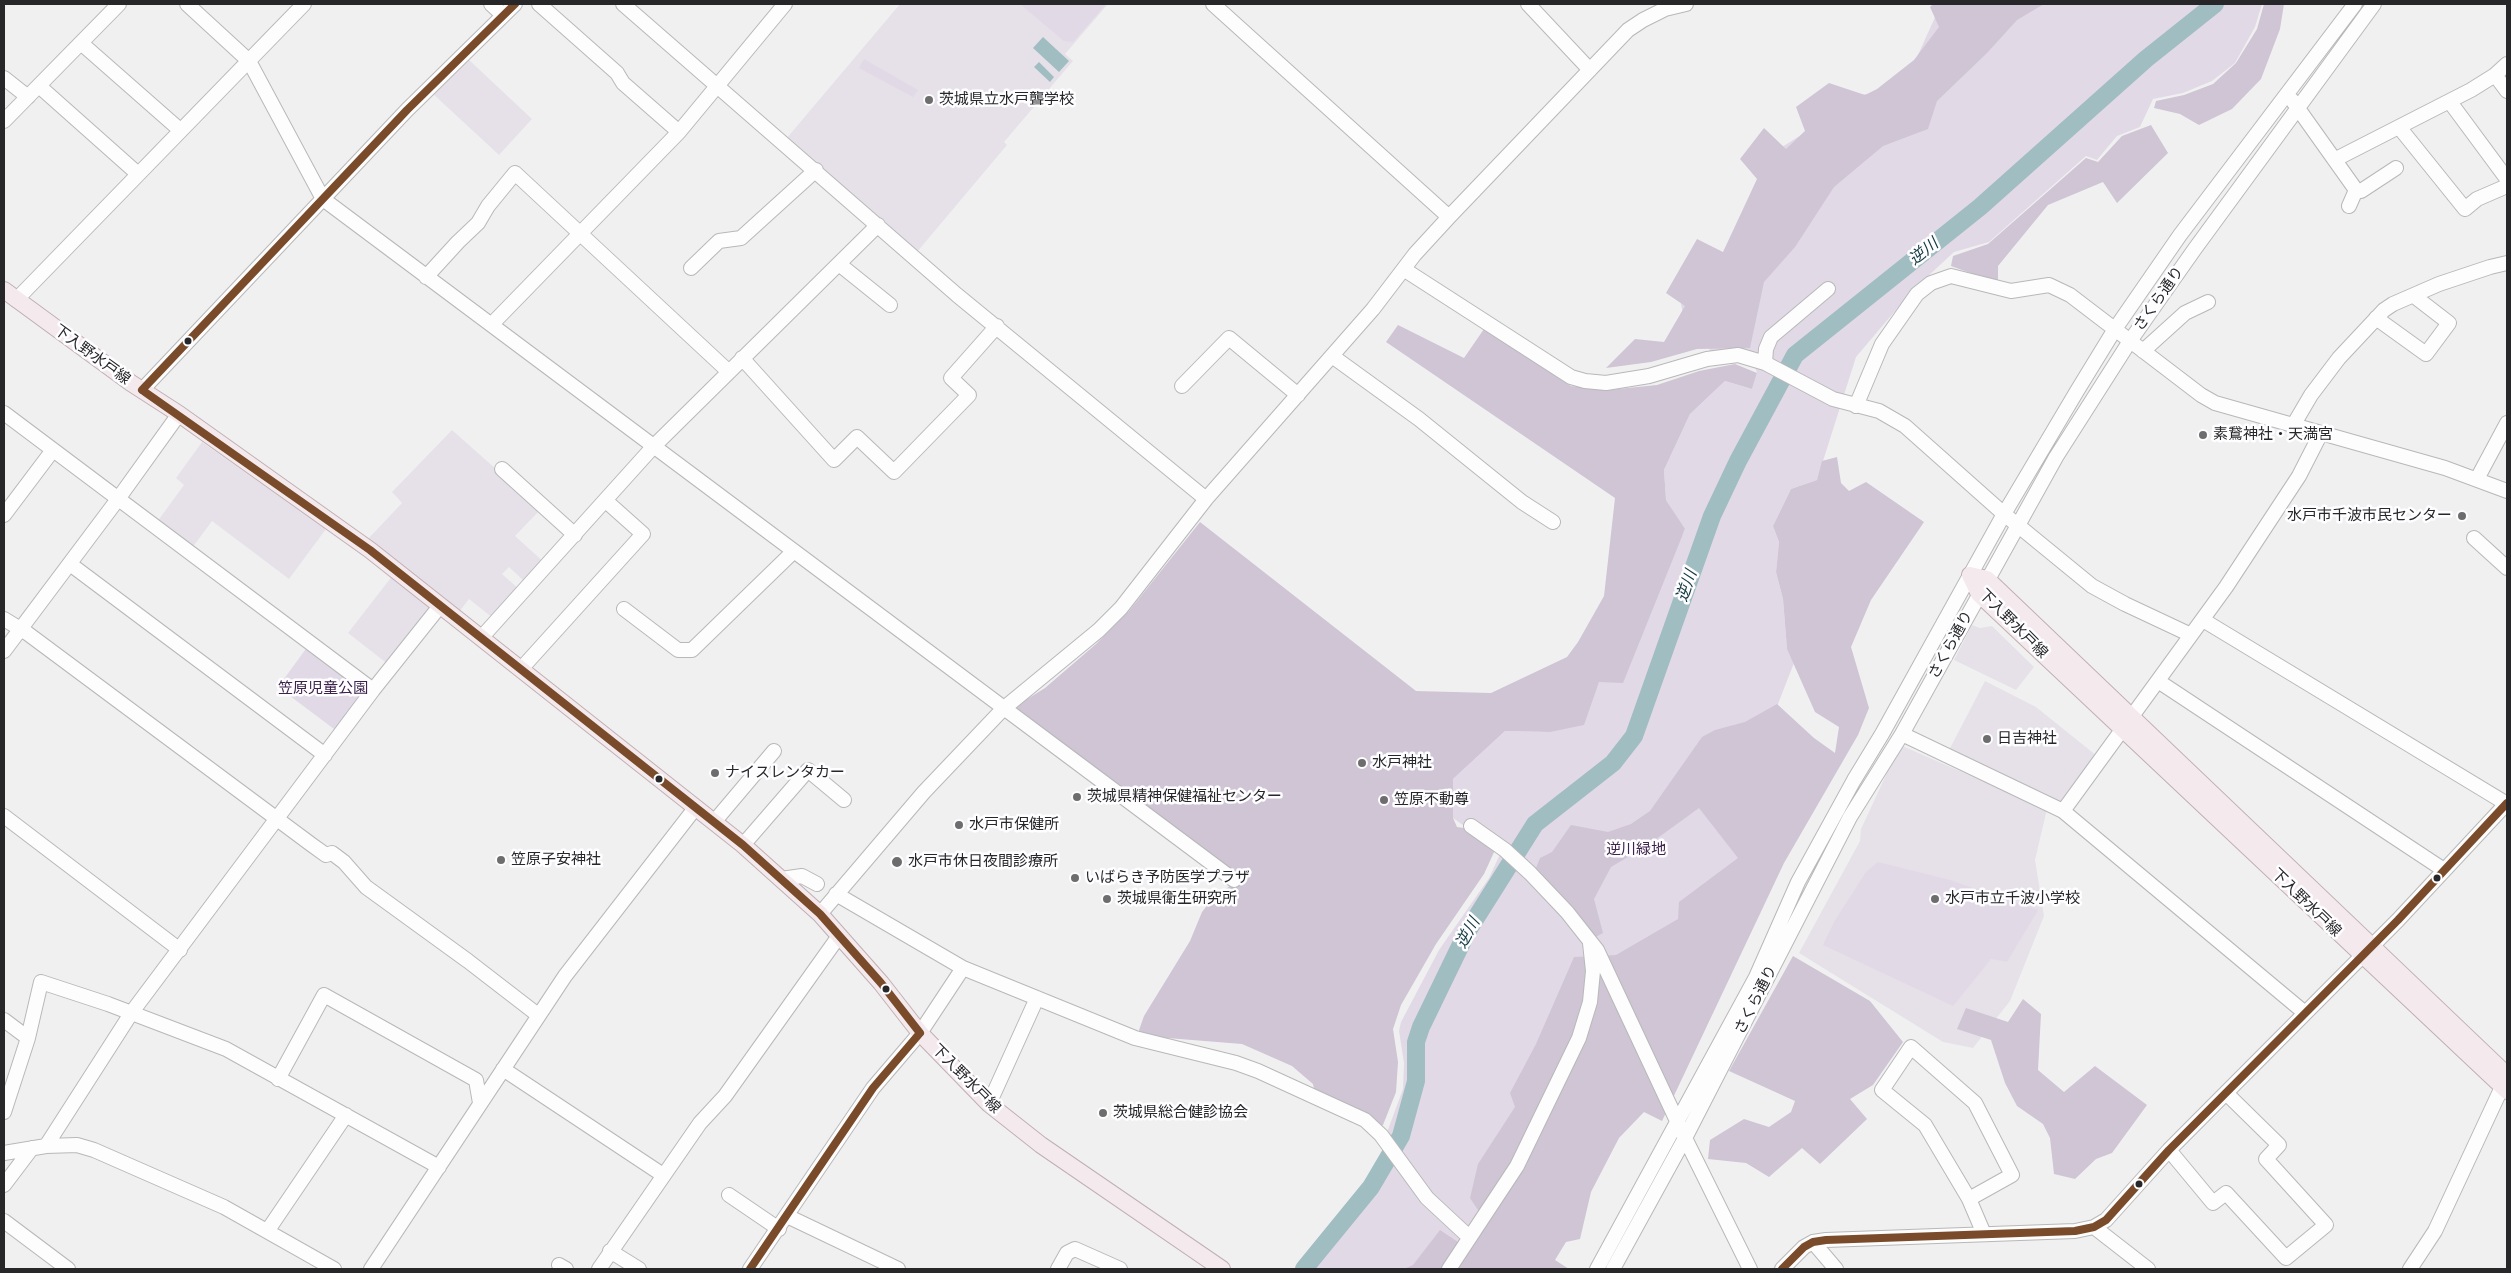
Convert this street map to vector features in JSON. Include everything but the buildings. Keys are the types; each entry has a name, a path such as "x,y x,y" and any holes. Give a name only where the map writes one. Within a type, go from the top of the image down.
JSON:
{"main road":[{"name":"下入野水戸線","path":"10,295 370,550 696,807 743,845 820,914 920,1033 989,1104 1041,1145 1222,1269"},
{"name":"下入野水戸線","path":"1970,576 1987,579 2127,722 2506,1084"},
{"name":"下入野水戸線","path":"1970,576 1979,594 2127,722"}],"street":[{"path":"4,121 119,4"},
{"path":"187,4 249,60 323,199 1234,880"},
{"path":"10,295 138,174 304,4"},
{"path":"490,4 504,15"},
{"path":"142,390 323,199 515,4"},
{"path":"540,4 617,73 623,83 679,132"},
{"path":"623,4 716,86 1106,419 1206,499"},
{"path":"492,324 679,132 785,4"},
{"path":"1213,4 1449,217"},
{"path":"1528,4 1590,70"},
{"path":"820,914 924,792 1003,709 1099,630 1120,608 1206,499 1332,356 1405,270 1415,254 1449,217 1617,41 1643,20 1665,9 1686,4"},
{"name":"さくら通り","path":"1597,1269 1756,977 1798,882 2004,514 2115,329 2186,227 2355,4"},
{"name":"さくら通り","path":"1613,1269 1685,1138 1850,817 1902,734 2017,524 2056,457 2130,341 2374,4"},
{"path":"81,43 180,130"},
{"path":"2336,159 2450,102 2495,75 2507,64"},
{"path":"2495,75 2507,91"},
{"path":"4,78 28,96"},
{"path":"40,86 138,174"},
{"path":"2287,94 2336,159 2356,190"},
{"path":"2450,102 2507,179"},
{"path":"2399,127 2464,209 2477,199 2507,186"},
{"path":"2356,190 2361,191 2396,168"},
{"path":"691,268 719,241 741,238 816,170"},
{"path":"426,277 478,223 488,206 515,173 728,371"},
{"path":"2349,206 2356,190"},
{"path":"481,638 653,447 878,225"},
{"path":"2294,424 2311,395 2339,358 2376,318 2393,304 2465,276 2507,263"},
{"path":"839,264 890,305"},
{"path":"1405,270 1571,377 1585,381 1606,383 1649,376 1724,356 1738,356 1769,365 1833,399 1878,411 1905,426 2004,514 2092,586 2125,604 2192,635"},
{"path":"1856,406 1882,344 1917,294 1931,283 1951,276 2011,291 2049,286 2070,295 2215,403 2233,410 2294,424 2477,479 2507,491"},
{"path":"1769,365 1766,349 1771,337 1828,289"},
{"path":"2376,318 2426,354 2449,323 2414,296"},
{"path":"2143,351 2185,313 2208,302"},
{"path":"742,358 834,460 858,437 894,472 969,396 951,378 997,326"},
{"path":"1182,386 1229,338 1298,395"},
{"path":"1332,356 1418,419 1522,502 1552,522"},
{"path":"4,413 373,690"},
{"path":"4,651 179,414"},
{"path":"2477,479 2507,423"},
{"path":"2062,811 2203,620 2299,476 2321,433"},
{"path":"4,515 53,450"},
{"path":"502,470 575,535"},
{"path":"521,669 643,534 606,501"},
{"path":"2474,538 2507,568"},
{"path":"624,609 678,650 692,650 793,552"},
{"path":"70,564 325,755"},
{"path":"4,1185 39,1147 132,1012 373,690 440,606"},
{"path":"4,619 326,855 332,853 344,862 366,887 538,1015"},
{"path":"1782,1269 1804,1247 1813,1242 2075,1231 2094,1227 2106,1220 2168,1150 2367,951 2507,804 2203,620"},
{"path":"2158,681 2444,870"},
{"path":"1902,734 2062,811 2305,1013"},
{"path":"714,822 774,751"},
{"path":"743,845 808,770 844,800"},
{"path":"371,1269 565,976 696,807"},
{"path":"4,816 180,950"},
{"path":"1471,826 1505,850 1524,867 1572,918 1590,944 1597,950 1685,1138 1750,1269"},
{"path":"781,879 802,876 817,884"},
{"path":"836,894 963,968 1135,1038 1236,1063 1258,1071 1365,1120 1384,1141 1427,1198 1469,1237"},
{"path":"599,1269 663,1175 700,1124 725,1096 839,936"},
{"path":"1449,1269 1517,1166 1584,1024 1590,1002 1593,971 1590,944"},
{"path":"750,1269 788,1216 873,1088 920,1033 963,968"},
{"path":"4,1112 28,1038 41,982 132,1012 226,1049 439,1167"},
{"path":"278,1079 324,995 476,1080 480,1103"},
{"path":"989,1104 1037,998"},
{"path":"4,1020 28,1038"},
{"path":"1969,1199 2012,1175 1976,1102 1911,1047 1882,1090 1925,1124 1969,1199 1984,1234"},
{"path":"503,1069 663,1175"},
{"path":"2410,1269 2435,1231 2506,1084"},
{"path":"2168,1150 2213,1203 2226,1193 2286,1258 2326,1225 2266,1159 2279,1145 2226,1094"},
{"path":"268,1230 346,1115"},
{"path":"4,1153 39,1147 77,1145 94,1150 202,1197 268,1230 334,1269"},
{"path":"729,1195 779,1229"},
{"path":"788,1216 898,1269"},
{"path":"4,1221 68,1269"},
{"path":"2094,1227 2148,1269"},
{"path":"1813,1242 1836,1269"},
{"path":"1058,1269 1067,1253 1075,1249 1115,1268"},
{"path":"610,1251 639,1269"}],"shaded area":[{"name":"茨城県立水戸聾学校","path":"900,4 1108,4 1065,54 1073,61 1004,142 1007,145 917,252 786,139"},
{"path":"467,58 532,119 499,155 432,93"},
{"path":"452,430 541,509 515,536 545,563 526,583 509,567 502,574 520,590 494,619 469,599 459,612 367,540 402,503 392,492"},
{"path":"202,442 326,529 289,579 212,521 192,548 157,522 184,485 176,478"},
{"path":"393,575 434,606 389,665 348,633"},
{"path":"1972,625 1980,628 1992,626 2034,667 2016,690 1954,660"},
{"path":"1985,681 2036,707 2097,756 2064,805 2044,793 1948,752"},
{"name":"水戸市立千波小学校","path":"1900,745 2047,809 2035,860 2044,916 2010,1001 1973,1048 1943,1042 1799,953 1860,841 1861,829"}],"green space":[{"path":"1020,4 1106,4 1073,42 1064,41"},
{"path":"1933,4 2044,4 2017,20 1987,53 1937,101 1928,129 1883,146 1834,187 1795,247 1764,282 1750,348 1697,349 1651,362 1606,368 1635,339 1664,342 1685,306 1666,293 1697,239 1723,252 1757,179 1740,159 1764,128 1786,149 1805,131 1796,107 1829,83 1865,95 1877,89 1914,60 1939,27 1930,7"},
{"name":"逆川緑地","path":"1941,4 2262,4 2255,27 2235,63 2212,81 2183,93 2153,99 2140,127 2117,136 2097,160 2086,156 1989,242 1954,252 1912,291 1856,357 1817,480 1791,489 1773,526 1779,542 1776,572 1783,599 1787,649 1794,663 1778,704 1787,837 1437,1269 1314,1269 1400,1153 1386,1135 1403,1089 1404,1063 1399,1031 1401,1022 1439,950 1489,878 1501,852 1453,818 1453,779 1505,731 1550,732 1599,682 1685,530 1666,500 1664,470 1690,414 1725,381 1752,389 1757,373 1752,359 1710,352 1705,329 1686,329 1679,294 1734,244 1782,147 1801,135 1842,95 1875,94 1901,76 1917,57"},
{"path":"2264,4 2284,4 2280,29 2261,79 2232,109 2199,125 2180,114 2154,108 2156,101 2184,95 2213,84 2236,63 2257,29"},
{"path":"864,59 918,90 913,97 859,68"},
{"path":"2151,125 2168,153 2117,203 2103,182 2048,205 1998,266 1998,283 1951,266 1953,256 1988,244 2086,158 2098,162 2122,136"},
{"path":"1398,325 1464,358 1484,329 1571,386 1608,390 1657,385 1699,371 1735,364 1757,373 1752,389 1725,381 1690,414 1664,470 1666,500 1685,529 1623,683 1599,682 1584,725 1550,732 1505,731 1453,779 1453,818 1457,827 1464,828 1495,850 1484,874 1436,944 1401,1005 1393,1029 1398,1062 1396,1092 1383,1125 1379,1127 1315,1094 1313,1084 1292,1066 1242,1044 1155,1037 1138,1033 1144,1016 1190,941 1202,912 1215,895 1239,881 1013,708 1045,688 1096,644 1129,611 1200,522 1416,691 1491,693 1567,657 1578,642 1604,596 1615,498 1386,342"},
{"path":"1837,457 1841,483 1849,491 1866,482 1924,522 1871,600 1851,647 1869,708 1858,735 1784,863 1662,1121 1644,1112 1619,1138 1591,1192 1580,1239 1566,1242 1555,1260 1569,1269 1404,1269 1413,1265 1440,1230 1461,1244 1482,1216 1470,1198 1478,1164 1515,1107 1510,1093 1536,1044 1574,957 1616,955 1678,919 1679,902 1738,858 1699,808 1648,845 1611,867 1594,899 1603,933 1592,939 1579,916 1536,868 1540,858 1552,852 1571,825 1608,832 1631,824 1650,811 1702,737 1715,730 1745,722 1777,704 1814,738 1835,753 1839,727 1815,712 1787,649 1783,599 1776,572 1779,542 1773,526 1791,489 1817,480 1822,461"},
{"name":"笠原児童公園","path":"308,646 368,691 338,732 278,687"},
{"path":"1878,862 1950,880 2038,910 2007,962 1991,959 1953,1006 1823,945 1834,922 1866,872"},
{"path":"1793,956 1870,1001 1903,1042 1873,1085 1850,1099 1867,1119 1820,1164 1802,1148 1769,1177 1746,1163 1708,1159 1710,1140 1744,1119 1769,1127 1791,1112 1795,1101 1729,1071"},
{"path":"2023,999 2041,1014 2038,1070 2064,1092 2095,1066 2147,1105 2112,1153 2096,1159 2075,1179 2054,1174 2050,1138 2043,1124 2017,1106 2005,1083 1991,1040 1957,1029 1966,1008 2008,1022"}],"water":[{"path":"1043,37 1069,61 1059,72 1033,48"},
{"path":"1039,62 1054,77 1050,82 1034,67"}],"waterway":[{"name":"逆川","path":"1304,1269 1371,1187 1401,1136 1416,1081 1416,1042 1421,1027 1467,932 1535,824 1613,763 1634,736 1712,516 1738,461 1795,355 1980,207 2146,59 2215,4"}],"transit line":[{"path":"142,390 407,110 515,4"},
{"path":"142,390 370,550 743,845 820,914 881,983 920,1033"},
{"path":"1782,1269 1804,1247 1813,1242 1826,1240 2075,1231 2094,1227 2106,1220 2169,1150 2398,920 2507,803"},
{"path":"750,1269 873,1088 920,1033"}],"place":[{"name":"茨城県立水戸聾学校","path":"929,100"},
{"name":"素鵞神社・天満宮","path":"2203,435"},
{"name":"水戸市千波市民センター","path":"2462,516"},
{"name":"日吉神社","path":"1987,739"},
{"name":"水戸神社","path":"1362,763"},
{"name":"ナイスレンタカー","path":"715,773"},
{"name":"茨城県精神保健福祉センター","path":"1077,797"},
{"name":"笠原不動尊","path":"1384,800"},
{"name":"水戸市保健所","path":"959,825"},
{"name":"笠原子安神社","path":"501,860"},
{"name":"水戸市休日夜間診療所","path":"897,862"},
{"name":"いばらき予防医学プラザ","path":"1075,878"},
{"name":"茨城県衛生研究所","path":"1107,899"},
{"name":"水戸市立千波小学校","path":"1935,899"},
{"name":"茨城県総合健診協会","path":"1103,1113"}]}
